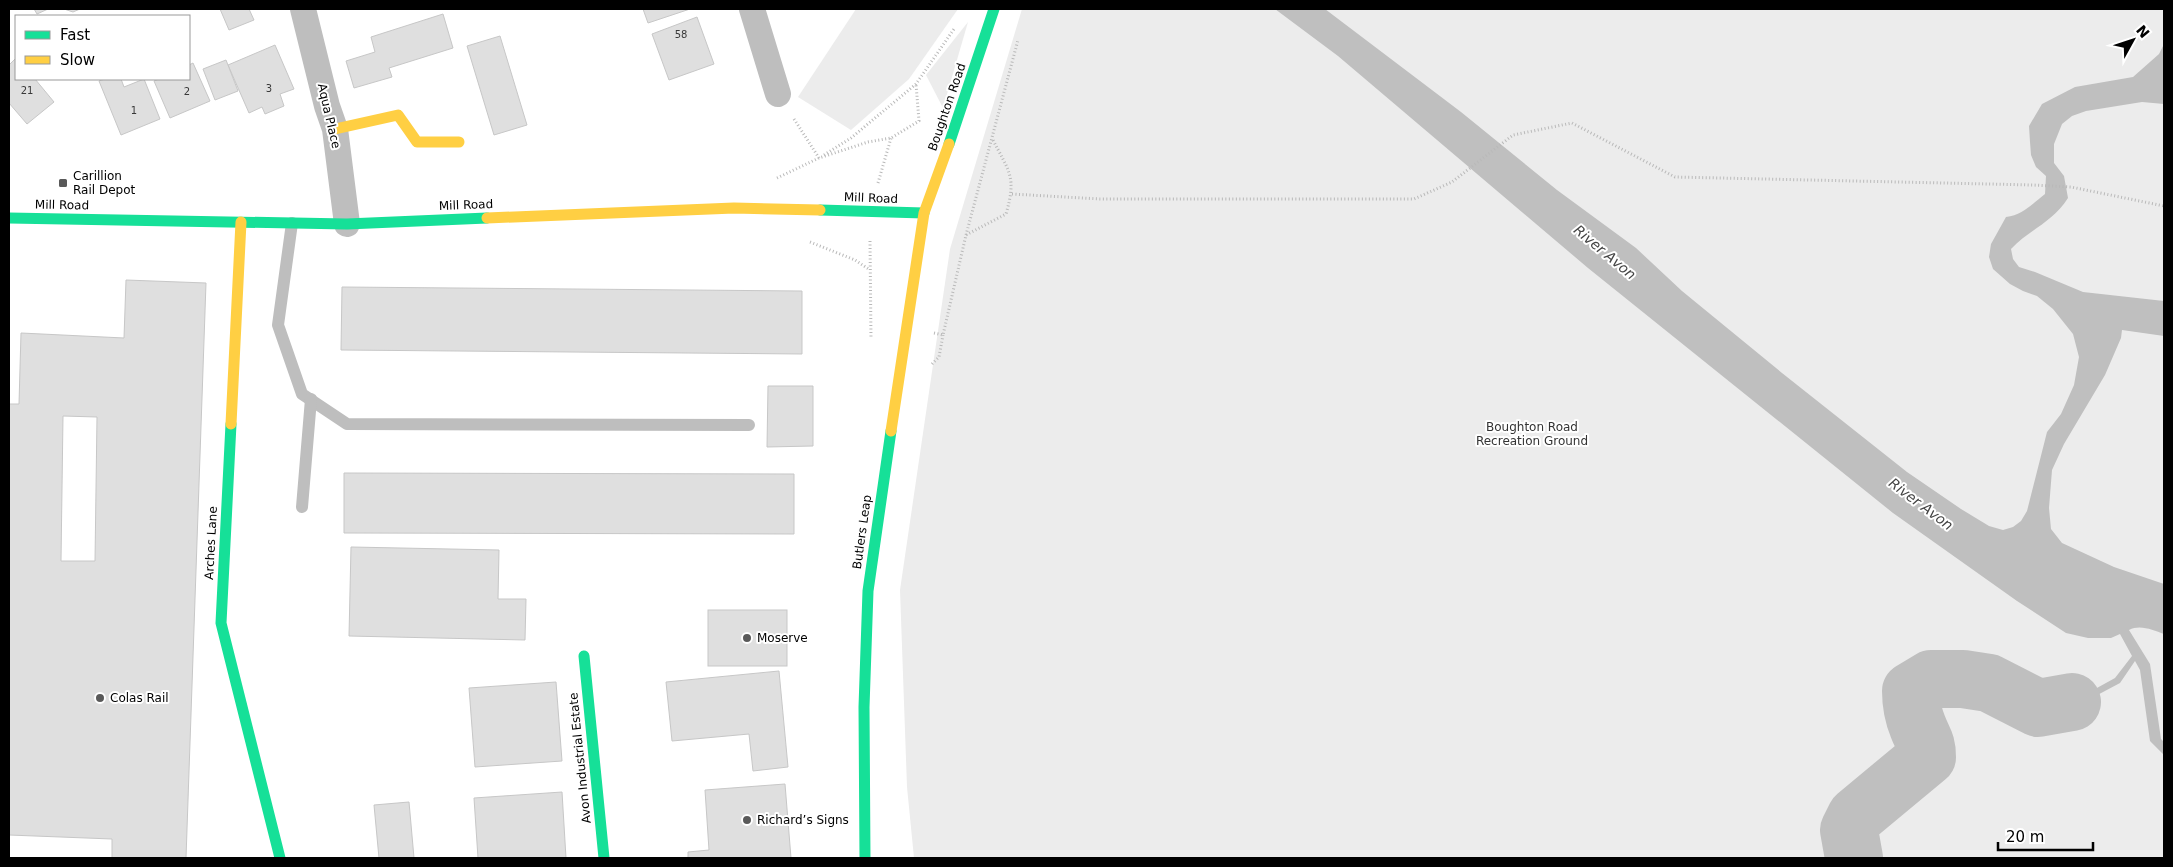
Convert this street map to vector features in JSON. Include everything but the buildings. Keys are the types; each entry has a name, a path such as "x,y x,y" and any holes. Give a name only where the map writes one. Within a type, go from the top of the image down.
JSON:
{"street":[{"name":"Aqua Place","path":"303,9 327,106 335,128 347,224"},
{"path":"752,9 778,94"},
{"name":"Boughton Road","path":"924,213 994,9"},
{"path":"335,128 398,115 417,142 459,142"},
{"name":"Mill Road","path":"9,218 347,224 734,208 924,213"},
{"name":"Butlers Leap","path":"865,858 864,707 868,591 924,213"},
{"name":"Arches Lane","path":"240,222 221,623 280,858"},
{"name":"Avon Industrial Estate","path":"584,656 604,858"}],"lane":[{"path":"292,223 278,325 302,394 347,424 749,425"},
{"path":"302,506 311,400"}],"path":[{"path":"819,158 851,138 916,84 956,26"},
{"path":"906,329 943,335 966,235 1019,36"},
{"path":"776,178 819,158 868,142 891,138 919,121 916,84"},
{"path":"778,94 819,158"},
{"path":"1012,194 1100,199 1414,199 1452,182 1513,135 1572,123 1675,177 2072,187 2164,206"},
{"path":"966,235 1006,214 1012,194 1012,179 992,138"},
{"path":"805,240 855,260 870,270 871,324"}],"green space":[{"path":"856,9 958,9 909,79 851,130 798,97"},
{"name":"Boughton Road Recreation Ground","path":"1022,9 2164,9 2164,858 914,858 907,787 900,590 950,249"},
{"path":"968,22 943,108 926,75"}],"water":[{"name":"River Avon","path":"1275,9 1325,9 1461,112 1557,190 1636,248 1682,291 1907,472 1989,526 2003,530 2013,527 2021,521 2027,511 2047,432 2061,414 2074,385 2079,357 2073,334 2053,309 2037,296 2010,284 1993,269 1989,257 1991,244 2006,217 2022,211 2045,194 2046,176 2036,167 2031,155 2029,126 2042,104 2075,87 2133,77 2159,54 2164,44 2164,104 2142,102 2086,111 2072,116 2062,124 2054,144 2054,163 2064,176 2068,198 2055,214 2011,249 2013,259 2019,267 2083,292 2164,301 2164,336 2122,330 2121,338 2105,375 2064,444 2052,470 2049,508 2051,529 2062,543 2114,567 2164,584 2164,634 2151,629 2133,628 2129,630 2150,664 2161,739 2164,742 2164,755 2150,741 2140,670 2135,661 2120,683 2088,700 2039,711 1953,676 1931,681 1915,693 1917,709 1933,740 1931,758 1863,814 1854,834 1860,858 1853,858 1848,836 1859,810 1923,755 1925,745 1910,710 1909,694 1930,676 1952,671 2039,703 2086,694 2115,678 2132,656 2120,634 2111,638 2088,638 2066,633 2017,601 1893,513 1588,268 1338,56"}],"waterway":[{"path":"1854,858 1849,830 1856,816 1927,757 1925,744 1916,723 1911,691 1931,679 1963,679 1989,683 2038,708 2072,702"}],"traffic: fast":[{"path":"949,144 994,9"},
{"path":"820,210 924,213"},
{"path":"9,218 347,224 487,218"},
{"path":"231,424 221,623 280,858"},
{"path":"865,858 864,707 868,591 891,431"},
{"path":"584,656 604,858"}],"traffic: slow":[{"path":"335,129 398,115 417,142 459,142"},
{"path":"891,431 924,213 949,144"},
{"path":"487,218 734,208 820,210"},
{"path":"231,424 241,222"}],"place":[{"name":"Carillion Rail Depot","path":"63,183"},
{"name":"Moserve","path":"747,638"},
{"name":"Colas Rail","path":"100,698"},
{"name":"Richard’s Signs","path":"747,820"}]}
